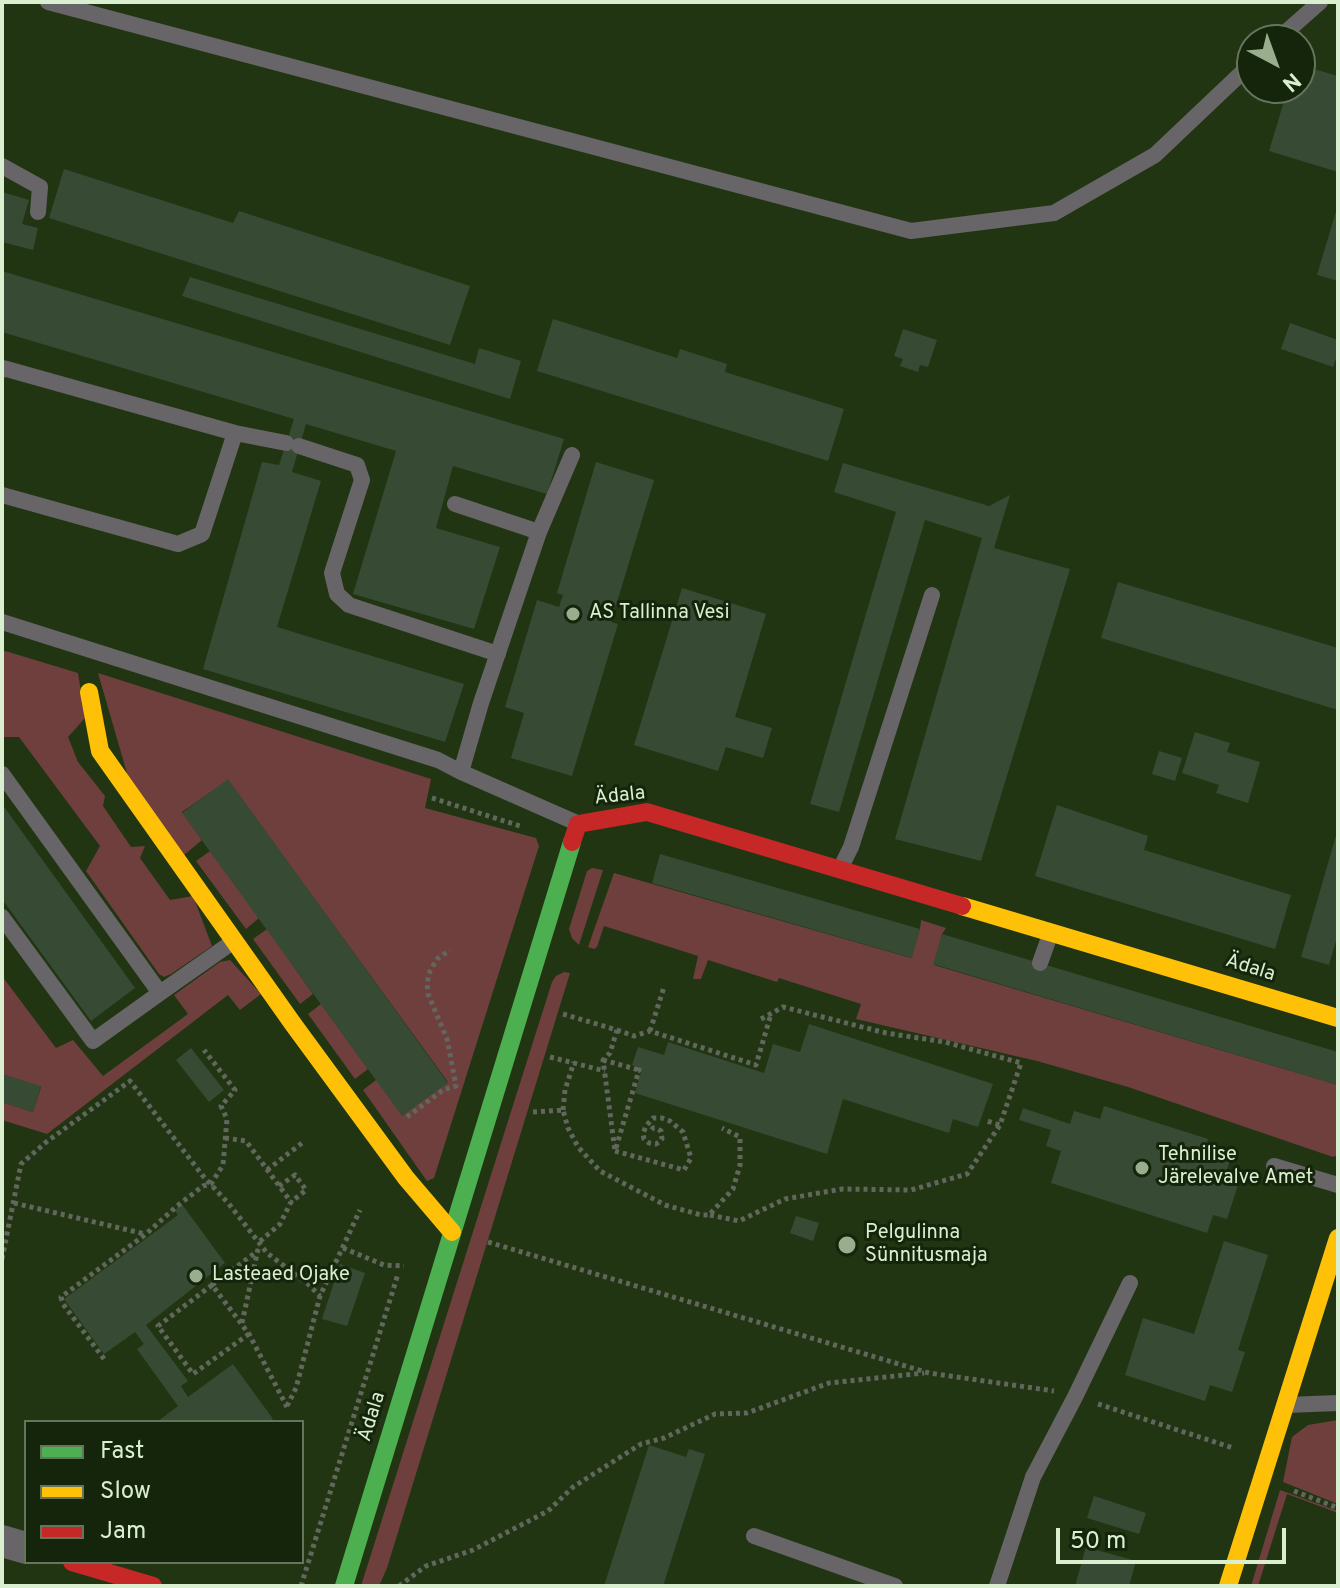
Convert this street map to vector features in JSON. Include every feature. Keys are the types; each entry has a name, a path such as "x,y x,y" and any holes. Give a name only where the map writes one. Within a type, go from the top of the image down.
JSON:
{"street":[{"path":"89,692 100,751 293,1024 406,1178 452,1232"},
{"name":"Ädala","path":"344,1586 578,824 647,812 1338,1018"},
{"path":"1228,1586 1338,1238"},
{"path":"2,1541 24,1547"},
{"path":"79,1564 153,1586"}],"lane":[{"path":"48,2 911,231 1054,213 1155,155 1236,78"},
{"path":"1295,24 1320,2"},
{"path":"2,166 40,187 38,212"},
{"path":"2,370 235,433 293,444 357,465 362,480 332,573 337,594 349,605 498,654"},
{"path":"2,495 178,544 202,534 235,433"},
{"path":"461,772 539,532 572,455"},
{"path":"455,504 539,532"},
{"path":"840,869 851,847 932,595"},
{"path":"2,622 438,760 578,824"},
{"path":"2,774 160,993"},
{"path":"2,917 93,1041 234,941"},
{"path":"1040,963 1051,933"},
{"path":"1274,1166 1338,1185"},
{"path":"997,1586 1033,1477 1130,1283"},
{"path":"1285,1405 1338,1403"},
{"path":"754,1536 895,1586"}],"path":[{"path":"376,1137 443,1090 456,1086 447,1039 428,994 427,983 437,959 450,950"},
{"path":"650,1031 664,987"},
{"path":"574,1062 565,1090 563,1110 578,1147 600,1171 665,1205 739,1221 785,1199 842,1189 911,1190 967,1174 1000,1125 1021,1063 945,1042 886,1033 783,1007 761,1019"},
{"path":"563,1014 634,1036 650,1031 756,1065 772,1013"},
{"path":"603,1060 610,1053 617,1030"},
{"path":"104,1359 61,1297 146,1234 203,1186 211,1184 223,1165 227,1119 221,1106 235,1090 204,1050"},
{"path":"550,1057 605,1071"},
{"path":"603,1060 615,1151"},
{"path":"603,1060 640,1071 615,1151"},
{"path":"2,1259 21,1164 130,1081 258,1246 320,1296"},
{"path":"533,1112 563,1110"},
{"path":"615,1151 684,1170 691,1158 683,1132 662,1118 653,1118 643,1134 649,1143 656,1144 662,1139 661,1131 653,1128 650,1132"},
{"path":"987,1121 1000,1125"},
{"path":"709,1215 733,1189 740,1165 740,1137 722,1128"},
{"path":"225,1138 246,1141 291,1202"},
{"path":"267,1170 302,1143"},
{"path":"249,1334 193,1374 158,1326 258,1246 280,1224 291,1202 306,1190 295,1175 279,1186"},
{"path":"14,1203 146,1234"},
{"path":"212,1285 249,1334 287,1407 296,1388 320,1296 360,1210"},
{"path":"452,1232 929,1373 1060,1392 1268,1459"},
{"path":"241,1323 258,1246"},
{"path":"343,1248 384,1265 441,1269"},
{"path":"399,1586 426,1566 473,1550 548,1511 573,1487 641,1444 664,1438 715,1414 747,1413 829,1383 929,1373"}],"shaded area":[{"path":"2,650 78,673 85,718 68,737 78,762 105,796 103,806 131,847 145,846 140,858 170,900 193,896 212,946 171,974 164,977 159,974 86,871 100,846 19,737 2,737"},
{"path":"98,673 431,779 425,808 536,838 539,846 434,1178 427,1181 363,1090 376,1080 448,1082 228,780 182,812 202,840 184,855 129,780"},
{"path":"210,851 259,918 246,929 196,861"},
{"path":"592,868 603,870 579,945 569,929 587,871"},
{"path":"614,873 911,958 921,920 946,928 934,965 1338,1085 1338,1155 1333,1157 1128,1087 1037,1061 856,1019 861,1004 779,978 777,982 708,960 701,979 693,979 698,956 604,926 597,947 588,947"},
{"path":"267,929 313,994 300,1004 253,939"},
{"path":"230,960 261,994 240,1010 228,995 47,1134 2,1120 2,1102 33,1112 41,1087 2,1074 2,976 56,1048 73,1040 103,1076 188,1014 174,995 220,962"},
{"path":"564,972 570,973 387,1568 379,1586 361,1586 552,982"},
{"path":"321,1004 368,1069 355,1079 308,1014"},
{"path":"1338,1420 1338,1504 1283,1482 1292,1437 1308,1425"},
{"path":"1280,1490 1338,1513 1287,1494 1258,1586 1251,1586"}],"building":[{"path":"1316,70 1338,76 1338,172 1269,151 1283,104 1316,104"},
{"path":"64,169 233,223 239,211 470,286 450,345 49,218"},
{"path":"2,192 29,200 22,224 38,228 33,250 2,242"},
{"path":"1338,208 1338,281 1317,275"},
{"path":"2,271 564,439 547,494 453,466 436,528 500,547 474,629 353,594 396,451 306,424 292,472 321,481 277,627 464,684 445,742 203,669 262,462 279,465 294,419 2,332"},
{"path":"190,277 475,364 479,348 521,361 510,399 182,296"},
{"path":"553,319 677,358 680,349 727,364 725,372 844,409 828,461 537,371"},
{"path":"1290,323 1338,340 1333,367 1281,349"},
{"path":"903,329 937,340 928,367 920,365 918,372 900,366 903,359 894,356"},
{"name":"AS Tallinna Vesi","path":"596,462 654,480 611,622 618,624 572,776 511,758 524,713 505,707 537,600 559,607 563,595 557,593"},
{"path":"843,463 989,506 1010,495 994,548 1070,569 981,861 895,839 982,538 925,520 839,812 810,804 896,512 834,492"},
{"path":"1118,582 1338,648 1338,710 1101,638"},
{"path":"682,588 766,614 735,717 772,728 763,758 726,747 718,771 634,745"},
{"path":"1195,732 1230,743 1227,752 1260,762 1248,803 1216,793 1219,785 1182,773"},
{"path":"1159,751 1182,758 1175,781 1152,774"},
{"path":"228,779 448,1083 402,1116 182,813"},
{"path":"2,804 135,988 91,1021 2,899"},
{"path":"1057,805 1148,836 1144,850 1291,895 1275,949 1035,876"},
{"path":"1337,832 1338,934 1329,965 1301,957"},
{"path":"660,854 920,929 912,958 652,883"},
{"path":"942,934 1338,1052 1338,1085 933,964"},
{"path":"809,1024 993,1084 978,1127 953,1119 949,1133 843,1099 827,1154 635,1093 642,1069 632,1065 638,1047 664,1055 668,1042 764,1073 773,1044 800,1052"},
{"path":"191,1048 224,1090 209,1102 176,1060"},
{"path":"2,1074 41,1086 33,1112 2,1102"},
{"name":"Tehnilise Järelevalve Amet","path":"1104,1106 1208,1139 1204,1152 1230,1161 1225,1175 1240,1179 1227,1219 1213,1215 1207,1233 1051,1183 1061,1151 1046,1146 1051,1130 1019,1120 1023,1108 1070,1124 1074,1111 1100,1119"},
{"path":"181,1203 225,1263 146,1325 188,1381 181,1386 188,1397 233,1364 272,1420 160,1420 178,1406 137,1349 144,1344 135,1332 104,1354 64,1299 178,1215 175,1211"},
{"path":"796,1216 819,1223 813,1241 790,1233"},
{"path":"1224,1241 1268,1255 1238,1350 1245,1352 1232,1392 1210,1385 1205,1401 1125,1375 1143,1318 1194,1334"},
{"path":"340,1264 365,1273 347,1326 322,1319"},
{"path":"649,1445 686,1457 689,1449 705,1454 663,1586 604,1586"},
{"path":"1094,1496 1146,1513 1139,1534 1087,1518"},
{"path":"1086,1547 1136,1561 1129,1586 1075,1586"}],"traffic: fast":[{"path":"344,1586 572,842"}],"traffic: slow":[{"path":"89,692 100,751 293,1024 406,1178 452,1232"},
{"path":"962,906 1338,1018"},
{"path":"1228,1586 1338,1238"}],"traffic: jam":[{"path":"572,842 578,824 647,812 962,906"},
{"path":"79,1564 153,1586"}],"place":[{"name":"AS Tallinna Vesi","path":"573,614"},
{"name":"Tehnilise Järelevalve Amet","path":"1142,1168"},
{"name":"Pelgulinna Sünnitusmaja","path":"847,1245"},
{"name":"Lasteaed Ojake","path":"196,1276"}]}
